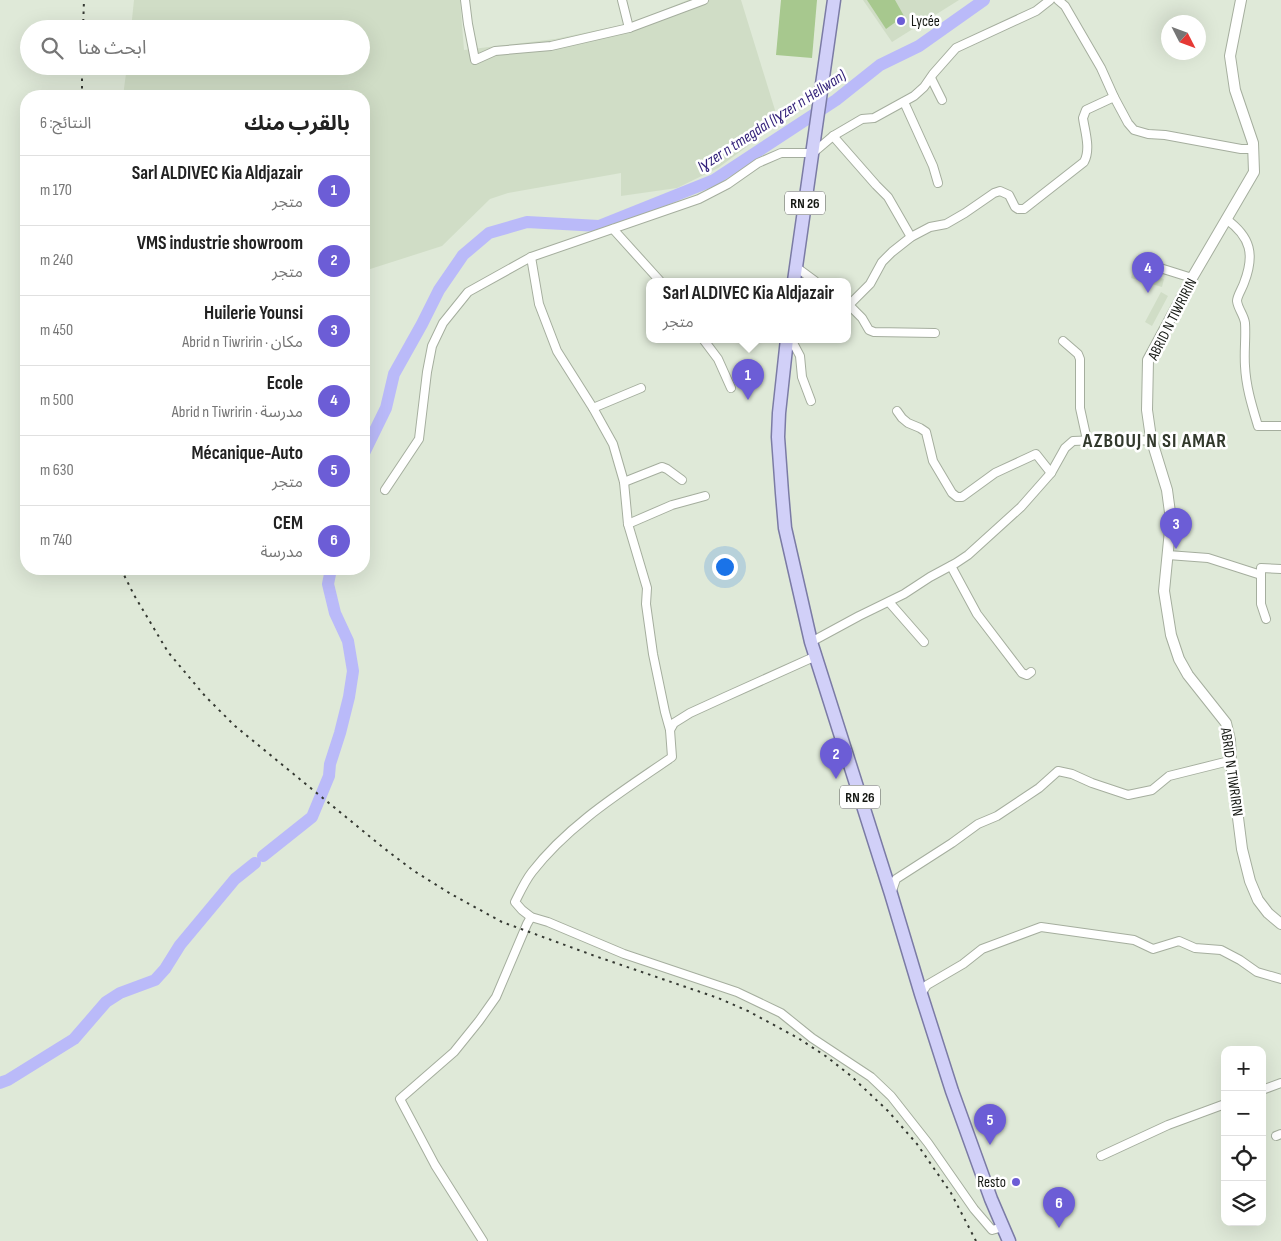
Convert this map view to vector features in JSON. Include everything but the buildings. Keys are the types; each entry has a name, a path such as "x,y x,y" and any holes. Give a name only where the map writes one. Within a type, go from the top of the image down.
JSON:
{"main road":[{"name":"RN 26","path":"794,278 834,0"},
{"name":"RN 26","path":"787,343 778,437 782,492 786,528 811,642 952,1091 992,1199 1010,1241"}],"street":[{"path":"465,0 474,60 495,51 551,46 628,28 704,0"},
{"path":"622,0 628,28"},
{"path":"385,490 418,439 432,346 443,323 468,292 532,256 699,199 728,184 758,163 781,153 813,153 833,136 862,119 874,118 914,96 924,87 956,48 1036,11 1050,0"},
{"path":"1058,0 1065,6 1101,68 1128,123 1134,130 1241,149 1254,149"},
{"name":"ABRID N TIWRIRIN","path":"1241,0 1230,56 1235,90 1253,142 1254,172 1192,278 1148,360 1147,410 1152,441 1167,490 1171,520 1164,591 1171,635 1178,659 1188,675 1226,723 1230,740 1231,763 1242,849 1250,881 1258,900 1281,924"},
{"path":"930,78 942,100"},
{"path":"851,301 870,284 882,262 911,237 930,227 946,224 1000,191 1009,195 1018,209 1024,209 1084,162 1088,151 1083,118 1084,113 1086,110 1114,97"},
{"path":"904,102 933,166 938,183"},
{"path":"833,136 888,197 911,237"},
{"path":"1226,219 1237,227 1245,237 1249,251 1250,266 1237,300 1244,317 1245,366 1249,396 1258,426 1281,426"},
{"path":"613,229 657,278"},
{"path":"532,256 539,304 557,351 613,444 624,482 628,524 647,588 646,604 653,654 670,730 672,757 620,792 583,821 532,872 515,902 531,917 548,922 624,954 737,992 781,1013 812,1038 870,1077 891,1096 928,1143 974,1209 992,1230 1003,1227"},
{"path":"1141,262 1192,278"},
{"path":"796,267 811,278"},
{"path":"851,307 862,318 869,330 874,332 935,333"},
{"path":"1063,341 1078,354 1080,359 1080,408 1087,440"},
{"path":"706,343 718,359 731,388"},
{"path":"793,343 800,356 802,377 811,401"},
{"path":"593,408 640,388"},
{"path":"897,411 908,423 926,432 933,461 956,497 962,497 995,473 1036,454 1051,473"},
{"path":"811,642 904,594 968,555 1027,502 1051,473 1065,448 1073,441 1123,439 1152,441"},
{"path":"624,482 662,467 682,480"},
{"path":"628,524 672,505 705,496"},
{"path":"1168,555 1208,558 1261,575"},
{"path":"951,566 977,614 1022,673 1027,675 1031,672"},
{"path":"1266,619 1261,604 1261,568 1281,569"},
{"path":"889,602 924,642"},
{"path":"670,730 674,723 690,714 816,656"},
{"path":"891,894 896,879 978,824 998,816 1039,788 1058,771 1072,774 1128,795 1152,790 1169,776 1225,762 1231,763"},
{"path":"483,1241 435,1165 400,1099 454,1052 480,1021 496,997 531,917"},
{"path":"921,994 927,985 963,964 982,949 1040,927 1134,940 1153,949 1179,941 1195,948 1221,950 1257,972 1281,980"},
{"path":"1266,1089 1281,1083"},
{"path":"1101,1156 1168,1125 1221,1105"}],"shaded area":[{"path":"134,0 460,0 464,50 555,39 631,23 688,0 741,0 779,123 718,168 677,188 621,196 621,173 508,193 490,199 442,246 370,269 370,90 124,90 126,75 370,75 370,20 132,20"},
{"name":"Lycée","path":"863,0 959,0 892,42"},
{"path":"1133,270 1164,279 1162,287 1131,278"},
{"path":"1161,292 1168,296 1152,326 1145,322"}],"green space":[{"path":"781,0 817,0 812,58 776,55"},
{"path":"867,0 895,0 904,16 886,29"}],"waterway":[{"name":"Iɣzer n tmegdal (Iɣzer n Hellwan)","path":"370,441 386,408 394,374 439,290 463,255 489,233 527,222 599,226 714,180 836,100 880,65 919,46 984,0"},
{"name":"Iɣzer n tmegdal (Iɣzer n Hellwan)","path":"263,856 312,817 329,776 330,764 349,697 353,671 348,641 335,613 328,584 330,575"},
{"name":"Iɣzer n tmegdal (Iɣzer n Hellwan)","path":"0,1083 8,1080 74,1039 106,1002 120,993 155,980 165,969 180,945 235,879 255,863"}],"railway":[{"path":"83,20 84,0"},
{"path":"82,75 82,90"},
{"path":"124,575 168,652 205,696 235,726 385,849 414,871 502,922 718,998 748,1011 798,1038 827,1057 851,1076 888,1111 917,1144 951,1193 976,1241"}],"place":[{"name":"Lycée","path":"901,21"},
{"name":"Ecole","path":"1148,293"},
{"name":"Sarl ALDIVEC Kia Aldjazair","path":"748,400"},
{"name":"Huilerie Younsi","path":"1176,549"},
{"name":"VMS industrie showroom","path":"836,779"},
{"name":"Mécanique-Auto","path":"990,1145"},
{"name":"Resto","path":"1016,1182"},
{"name":"CEM","path":"1059,1228"}],"district":[{"name":"AZBOUJ N SI AMAR","path":"1155,440"}]}
